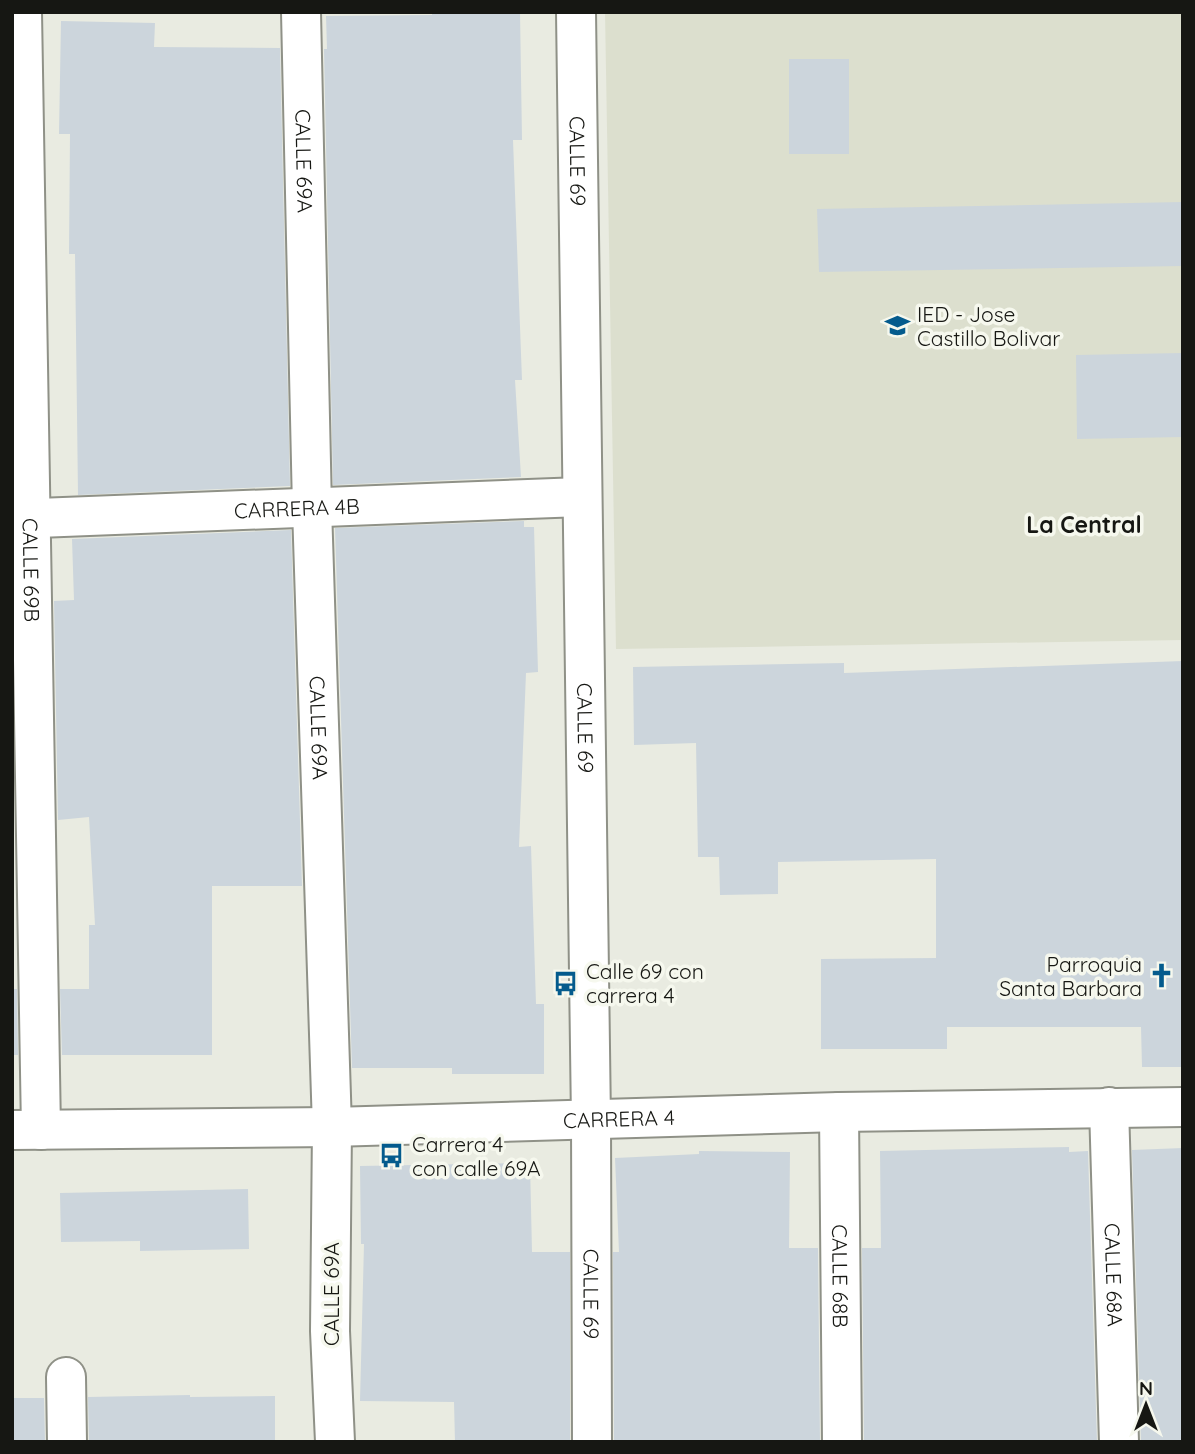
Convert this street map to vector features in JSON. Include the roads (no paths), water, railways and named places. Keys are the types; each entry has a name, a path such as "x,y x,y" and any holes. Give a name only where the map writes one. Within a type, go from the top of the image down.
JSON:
{"street":[{"name":"CALLE 69B","path":"22,12 22,519 27,1130"},
{"name":"CALLE 69A","path":"301,12 312,508 332,1127 330,1331 335,1442"},
{"name":"CALLE 69","path":"576,12 592,1442"},
{"name":"CARRERA 4B","path":"22,519 581,497"},
{"name":"CALLE 68A","path":"1109,1107 1119,1442"},
{"name":"CARRERA 4","path":"27,1130 332,1127 839,1112 1183,1107"},
{"name":"CALLE 68B","path":"839,1112 842,1442"},
{"path":"66,1377 67,1442"}],"place":[{"name":"IED - Jose Castillo Bolivar","path":"897,326"},
{"name":"Parroquia Santa Barbara","path":"1162,976"},
{"name":"Calle 69 con carrera 4","path":"566,983"},
{"name":"Carrera 4 con calle 69A","path":"392,1156"}],"district":[{"name":"La Central","path":"1084,524"}]}
